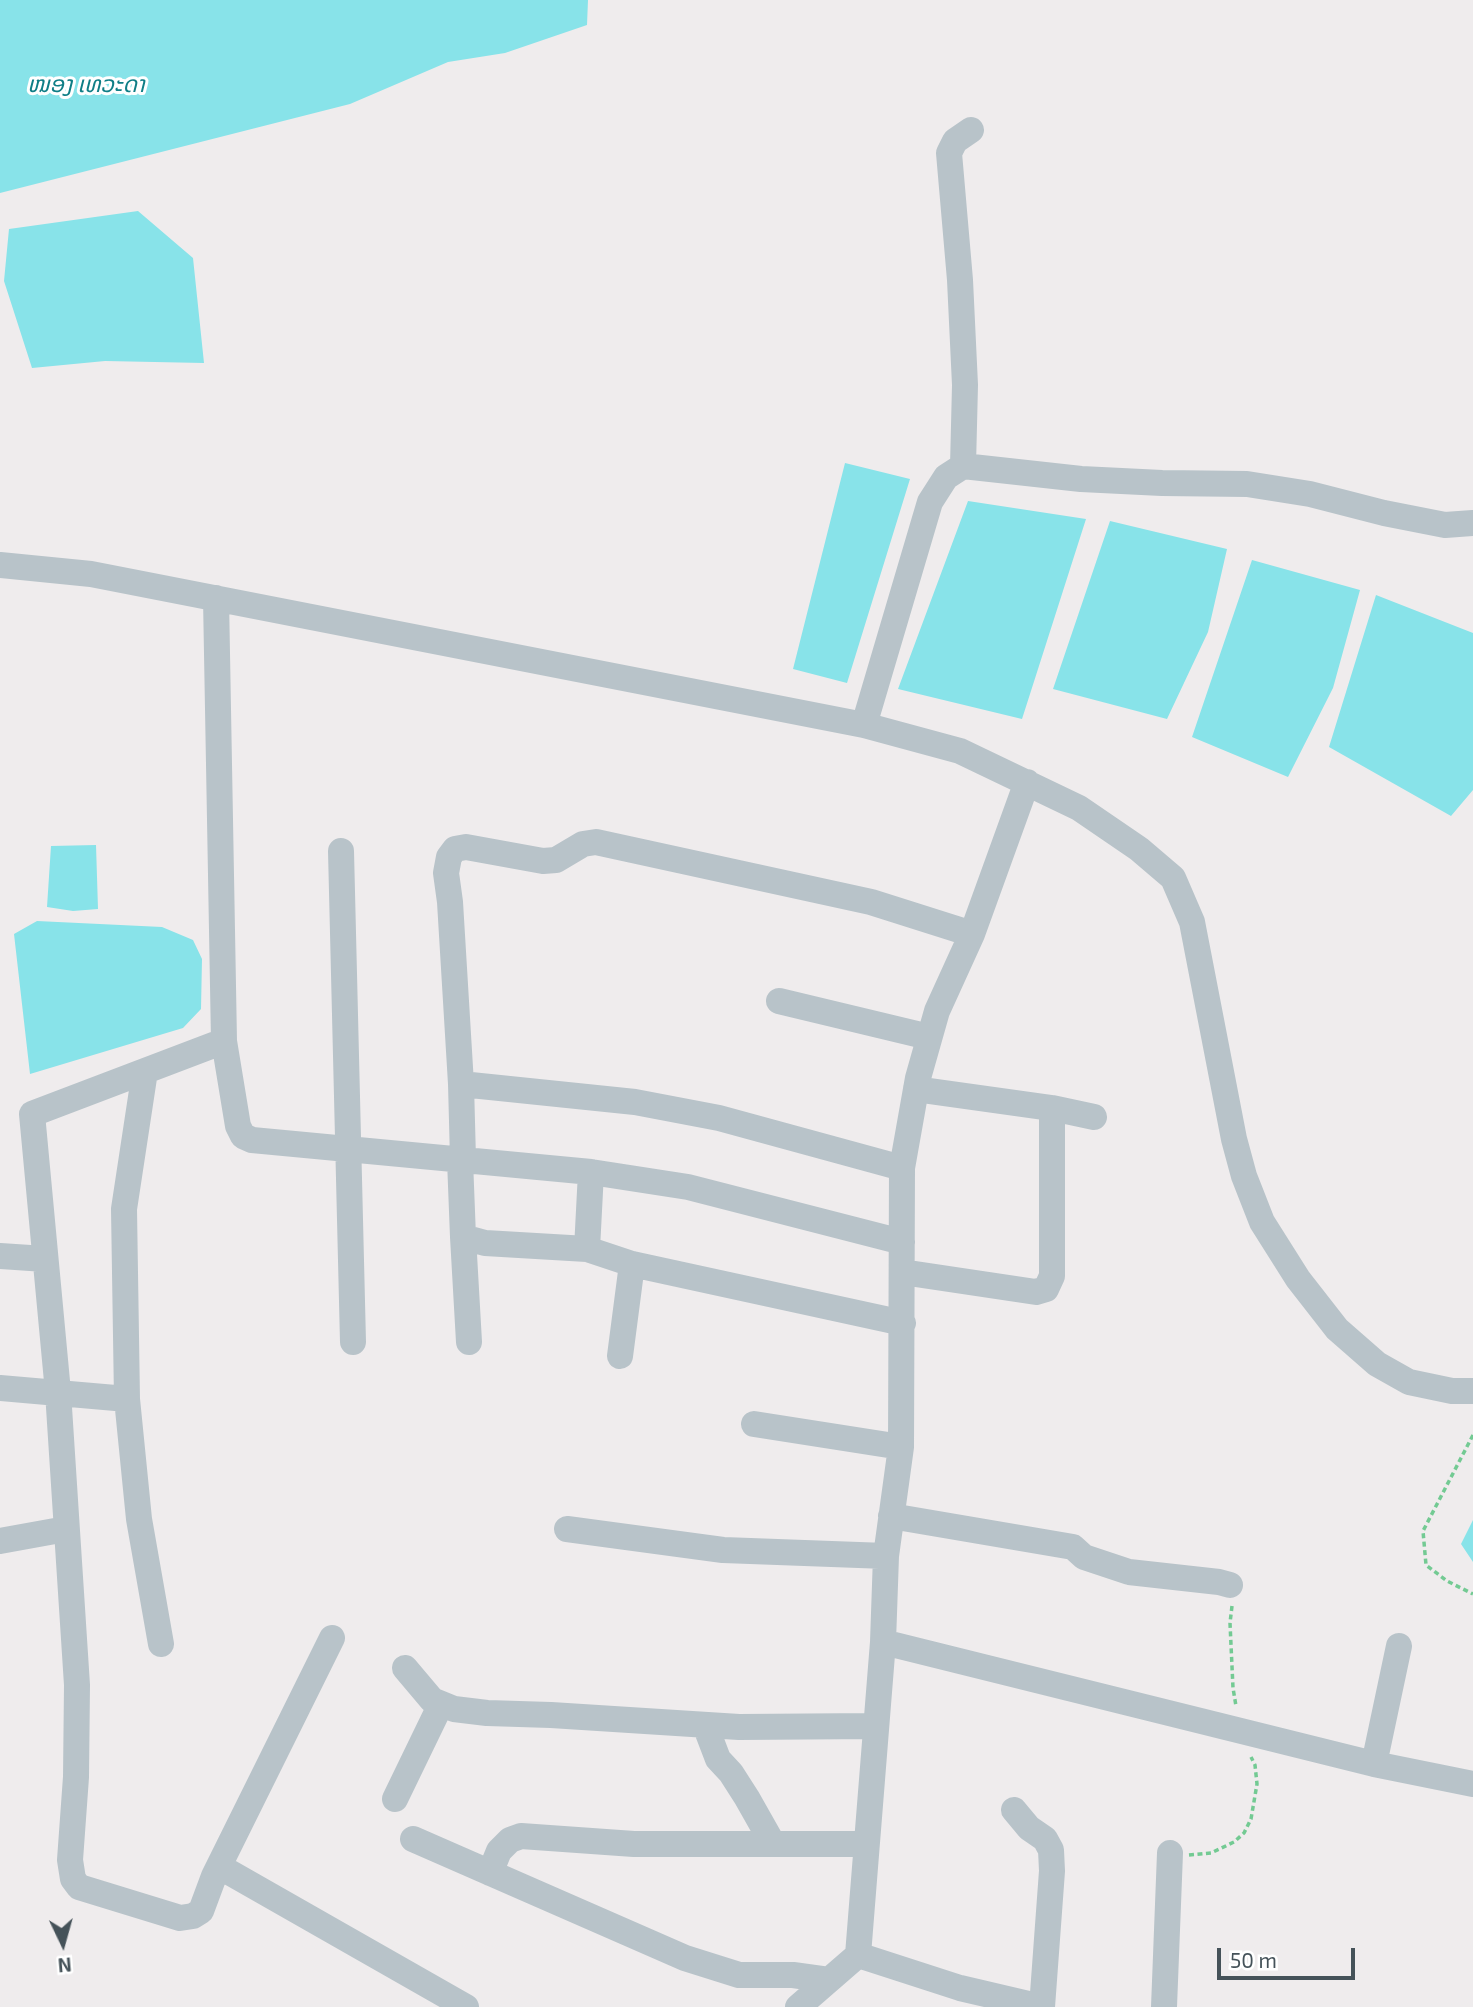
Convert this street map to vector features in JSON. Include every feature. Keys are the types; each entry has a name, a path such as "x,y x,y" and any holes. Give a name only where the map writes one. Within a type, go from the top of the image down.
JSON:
{"street":[{"path":"963,466 965,385 949,153 955,141 971,130"},
{"path":"864,725 930,502 946,477 963,466 1081,479 1247,484 1310,494 1384,513 1446,524 1473,523"},
{"path":"0,565 91,574 864,725 960,751 1079,808 1139,849 1172,878 1192,922 1234,1139 1244,1176 1262,1222 1298,1279 1337,1329 1377,1364 1409,1382 1452,1391 1473,1391"},
{"path":"216,598 224,1041 237,1126 243,1136 252,1140 591,1172 688,1187 902,1242"},
{"path":"798,2007 858,1955 883,1642 886,1556 901,1447 902,1168 916,1089 937,1011 972,934 1027,782"},
{"path":"469,1342 463,1237 461,1084 446,873 449,857 455,849 466,847 543,861 556,860 583,844 596,842 871,902 972,934"},
{"path":"341,850 353,1342"},
{"path":"779,1001 929,1037"},
{"path":"224,1041 32,1114 58,1392 77,1685 76,1777 71,1860 73,1879 79,1887 180,1918 193,1916 201,1911 214,1876 332,1638"},
{"path":"145,1071 124,1209 127,1399 139,1519 162,1644"},
{"path":"461,1084 635,1102 719,1118 902,1168"},
{"path":"916,1089 1052,1108 1094,1117"},
{"path":"902,1272 1036,1293 1046,1289 1052,1276 1052,1108"},
{"path":"587,1250 591,1172"},
{"path":"463,1237 485,1243 587,1250 632,1264 902,1323"},
{"path":"0,1256 45,1259"},
{"path":"620,1356 632,1264"},
{"path":"0,1388 127,1399"},
{"path":"754,1424 901,1447"},
{"path":"891,1516 1073,1547 1084,1557 1129,1572 1219,1582 1230,1586"},
{"path":"567,1529 723,1550 886,1556"},
{"path":"0,1541 66,1530"},
{"path":"883,1642 1374,1764 1473,1784"},
{"path":"1374,1764 1399,1646"},
{"path":"405,1668 432,1700 454,1709 705,1725 876,1726"},
{"path":"395,1799 442,1704"},
{"path":"705,1725 718,1759 747,1797 773,1844"},
{"path":"858,1955 960,1988 1042,2007 1052,1871 1051,1850 1045,1839 1029,1828 1014,1810"},
{"path":"490,1872 499,1851 510,1840 521,1836 634,1844 866,1844"},
{"path":"413,1839 685,1958 739,1975 793,1975 829,1979"},
{"path":"1164,2007 1170,1853"},
{"path":"214,1876 223,1871 229,1872 466,2007"}],"path":[{"path":"1473,1435 1423,1531 1426,1565 1447,1581 1473,1594"}],"water":[{"name":"ໜອງ ເທວະດາ","path":"0,0 588,0 587,25 505,53 448,62 350,104 0,193"},
{"path":"138,211 193,258 204,363 105,361 32,368 4,281 9,229"},
{"path":"845,463 910,479 847,683 793,669"},
{"path":"968,501 1086,519 1022,719 898,689"},
{"path":"1110,521 1227,549 1208,632 1167,719 1053,689"},
{"path":"1252,560 1360,590 1333,688 1288,777 1192,737"},
{"path":"1376,595 1473,633 1473,790 1451,816 1329,747"},
{"path":"96,845 98,909 73,911 47,907 51,846"},
{"path":"37,921 162,927 193,940 202,959 201,1009 183,1028 30,1074 14,934"},
{"path":"1473,1520 1473,1562 1461,1544"}]}
